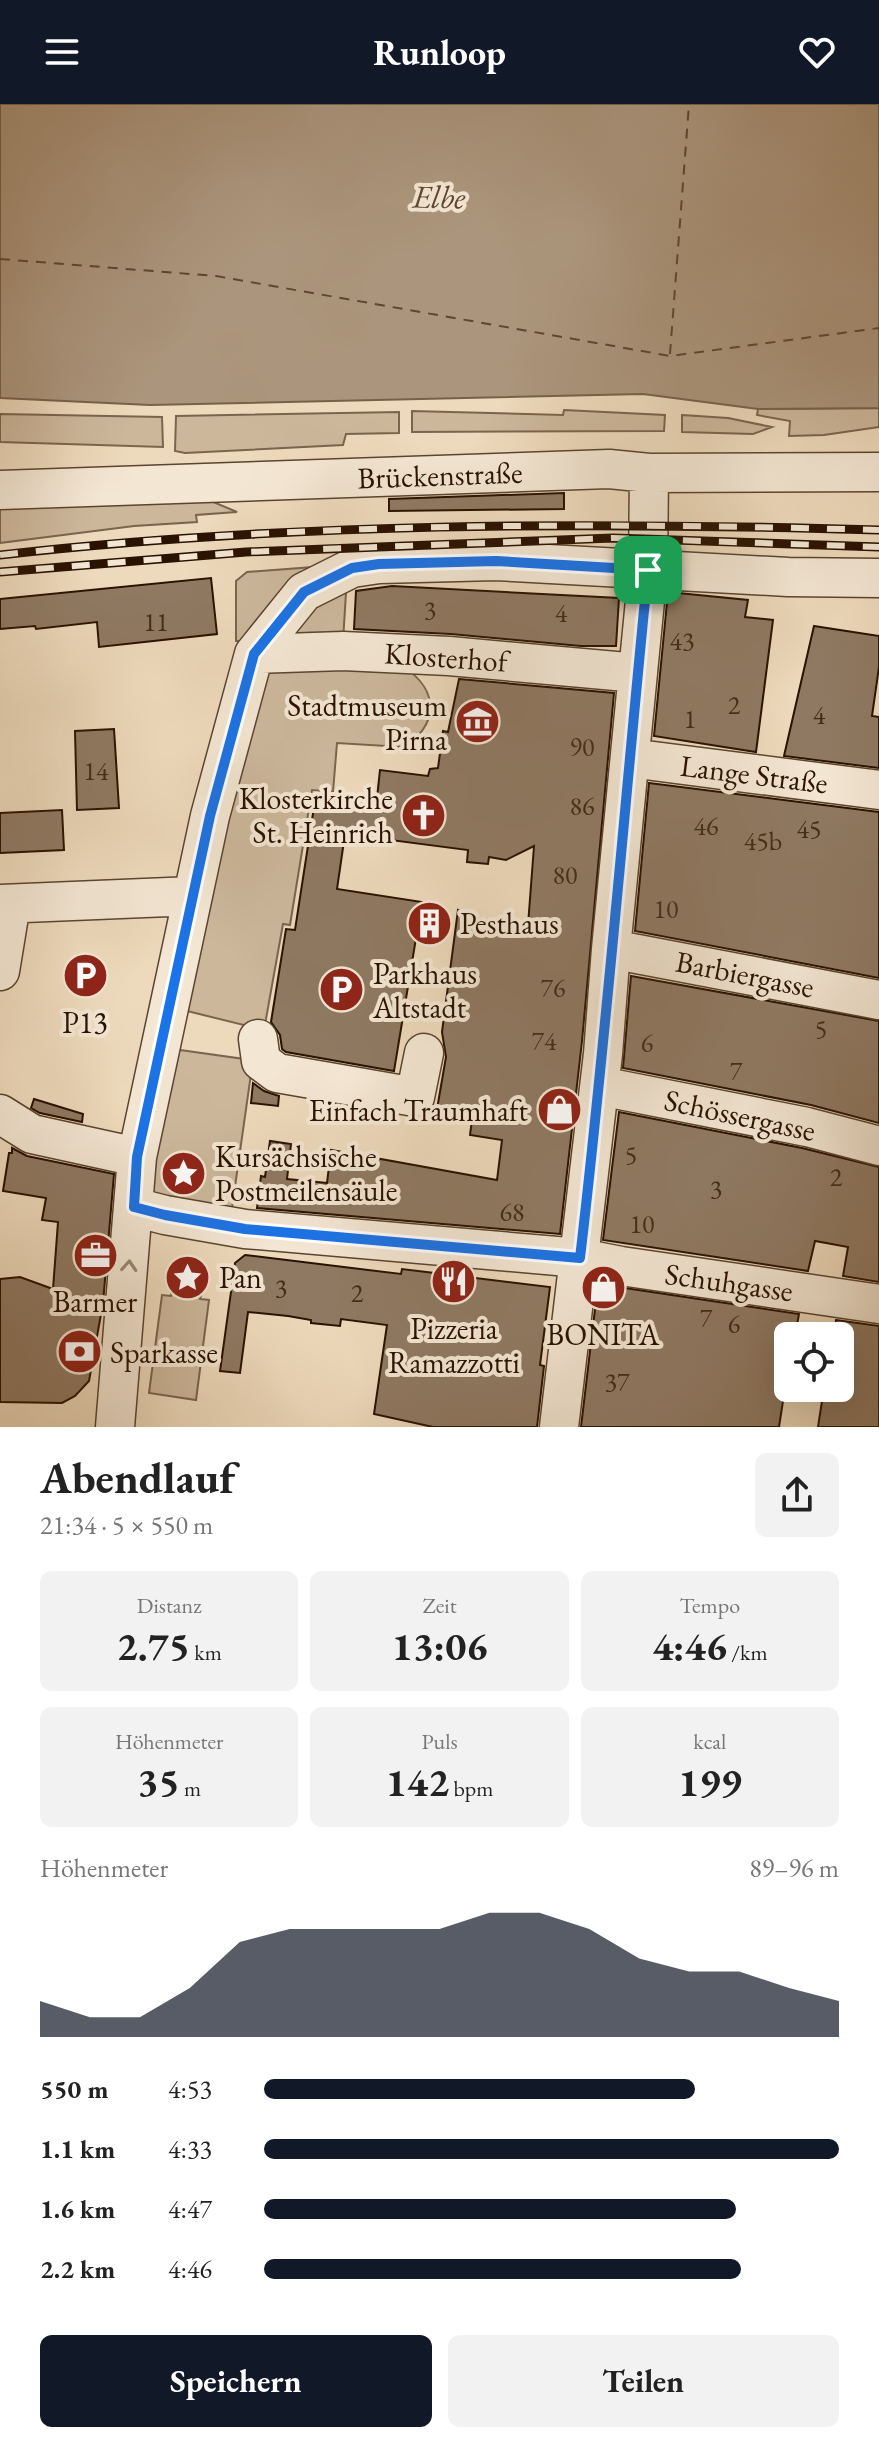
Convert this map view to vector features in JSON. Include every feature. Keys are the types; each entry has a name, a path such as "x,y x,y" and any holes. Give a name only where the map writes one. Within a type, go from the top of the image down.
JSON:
{"street":[{"name":"Brückenstraße","path":"0,490 609,469 649,473 879,472"},
{"path":"559,1427 600,1086 648,570 649,473"},
{"path":"115,1427 137,1157 193,896 224,761 254,654 304,592 352,568 379,564 496,561 788,577 879,578"},
{"name":"Klosterhof","path":"254,654 343,651 449,656 638,673"},
{"name":"Lange Straße","path":"630,758 879,790"},
{"path":"0,971 5,904 193,896"},
{"name":"Barbiergasse","path":"611,949 879,1000"},
{"path":"258,1039 261,1061 277,1073 415,1097 424,1053"},
{"name":"Schössergasse","path":"600,1086 807,1127 879,1146"},
{"path":"0,1114 32,1134 137,1157"},
{"name":"Schuhgasse","path":"134,1207 245,1229 580,1258 879,1304"}],"shaded area":[{"path":"879,408 879,427 824,435 789,436 790,421 757,415 758,409"},
{"path":"564,410 665,415 664,431 412,432 412,411 563,415"},
{"path":"399,412 399,433 346,434 343,445 175,451 176,416"},
{"path":"0,414 162,417 163,447 0,442"},
{"path":"682,415 728,418 772,427 753,434 682,432"},
{"path":"192,493 237,512 196,515 197,522 134,526 0,543 0,502"},
{"path":"327,566 257,641 236,641 236,581 247,572"},
{"path":"347,577 343,641 302,643 284,629"},
{"path":"260,665 405,668 424,687 430,709 423,729 403,747 337,743 333,792 312,790 290,925 283,924 264,1030 179,1009"},
{"path":"173,1049 244,1059 251,1074 231,1215 149,1196"},
{"path":"183,1268 197,1272 204,1286 200,1299 209,1300 196,1400 149,1393 162,1295 171,1296 173,1277"}],"water":[{"name":"Elbe","path":"0,104 879,104 879,408 758,409 643,394 150,405 0,398"}],"building":[{"path":"564,493 564,509 389,511 389,499"},
{"path":"211,578 217,634 99,647 97,622 36,629 35,626 0,629 0,599"},
{"path":"392,586 619,598 616,646 354,629 356,591"},
{"path":"668,592 748,600 745,617 773,620 756,752 654,736"},
{"path":"814,626 879,636 879,667 872,716 879,717 879,768 784,756"},
{"path":"459,679 614,693 582,1041 560,1234 257,1208 270,1141 291,1144 287,1179 327,1183 331,1150 497,1180 502,1140 470,1135 472,1120 436,1115 446,1057 442,1032 458,910 481,919 528,925 534,846 506,860 489,857 488,864 467,862 468,850 345,834 337,889 422,902 394,1071 286,1052 271,1022 286,929 295,930 316,794 384,805 377,798 380,770 428,776 430,769 438,768 443,731 448,732"},
{"path":"114,729 119,808 77,810 75,731"},
{"path":"649,783 879,812 879,978 635,931"},
{"path":"62,810 64,850 0,853 0,813"},
{"path":"631,976 879,1021 879,1123 811,1105 623,1068"},
{"path":"253,1083 279,1096 278,1106 251,1103"},
{"path":"34,1099 83,1114 82,1122 40,1113 31,1108"},
{"path":"619,1112 802,1148 879,1167 879,1282 843,1276 848,1247 815,1241 808,1271 603,1240"},
{"path":"12,1148 27,1156 114,1174 103,1303 89,1381 75,1396 62,1403 0,1402 0,1279 20,1277 53,1289 58,1222 42,1220 46,1198 3,1191"},
{"path":"245,1255 401,1274 402,1269 550,1287 540,1365 544,1366 537,1427 433,1427 374,1414 387,1325 341,1319 340,1326 248,1312 240,1373 220,1371 235,1263"},
{"path":"598,1284 799,1314 798,1322 774,1322 774,1402 783,1402 779,1427 581,1427"},
{"path":"854,1323 879,1326 879,1427 818,1427 822,1402 854,1402"}],"ferry route":[{"path":"670,354 689,104"},
{"path":"0,259 216,276 670,356 879,328"}],"railway":[{"path":"0,555 110,544 329,530 549,526 879,530"},
{"path":"0,572 246,552 613,538 879,547"}],"place":[{"name":"Stadtmuseum Pirna","path":"478,722"},
{"name":"Klosterkirche St. Heinrich","path":"424,815"},
{"name":"Pesthaus","path":"429,923"},
{"name":"P13","path":"85,976"},
{"name":"Parkhaus Altstadt","path":"342,990"},
{"name":"Einfach Traumhaft","path":"559,1110"},
{"name":"Kursächsische Postmeilensäule","path":"184,1173"},
{"name":"Barmer","path":"95,1255"},
{"name":"Pan","path":"188,1277"},
{"name":"Pizzeria Ramazzotti","path":"454,1282"},
{"name":"BONITA","path":"603,1288"},
{"name":"Sparkasse","path":"79,1352"}],"route":[{"path":"496,561 648,570 603,1054 580,1258 245,1229 134,1207 137,1157 210,816 254,654 274,627 304,592 352,568 379,564 496,561"}]}
